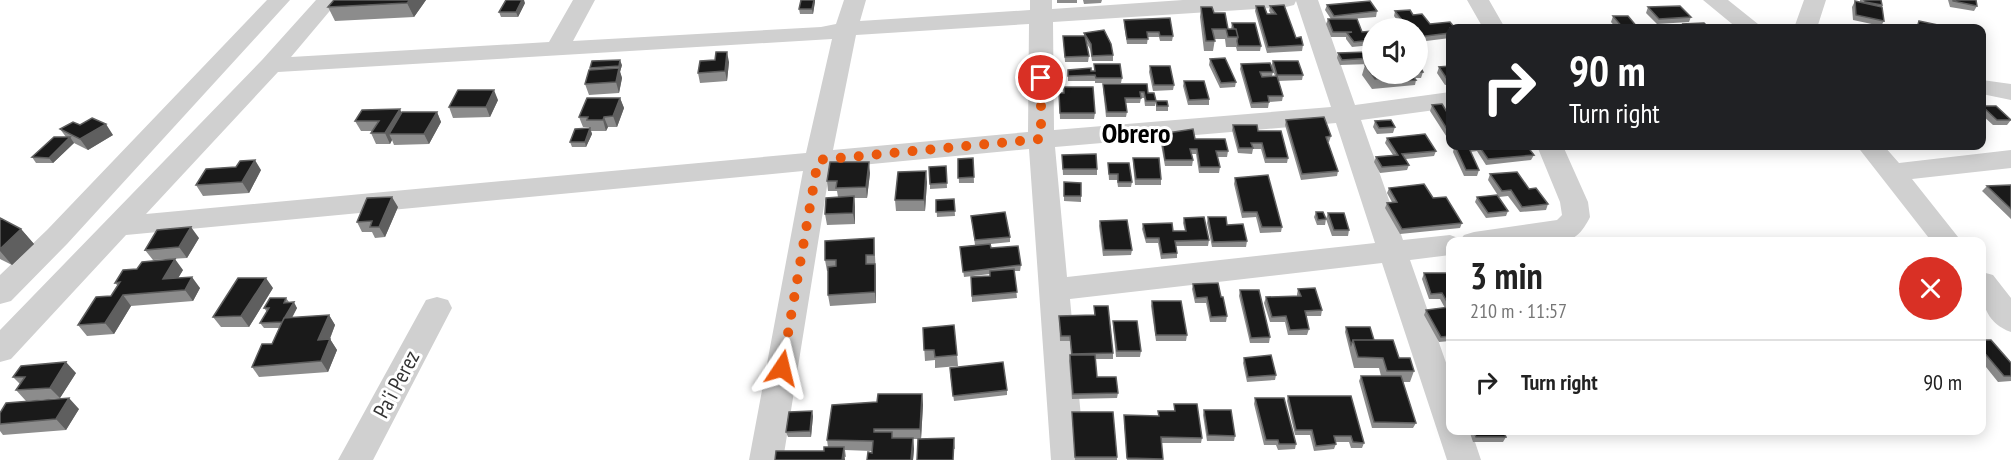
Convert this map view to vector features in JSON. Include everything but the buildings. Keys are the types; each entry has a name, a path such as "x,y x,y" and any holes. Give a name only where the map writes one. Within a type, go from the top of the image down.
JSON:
{"street":[{"path":"0,293 41,253 279,0"},
{"path":"0,350 271,65 328,0"},
{"path":"557,49 584,0"},
{"path":"766,460 818,160 846,29 855,0"},
{"path":"271,65 822,34 846,29 1040,8 1286,0"},
{"path":"1307,0 1446,408"},
{"path":"1478,0 1492,24"},
{"path":"1714,0 1745,24"},
{"path":"1807,24 1815,0"},
{"path":"1040,8 1041,139 1068,460"},
{"path":"1986,88 2011,92"},
{"path":"118,226 1041,139 1346,114 1446,101"},
{"path":"1509,237 1566,229 1576,217 1574,202 1552,150"},
{"path":"1873,150 1944,237"},
{"path":"1892,173 2011,159"},
{"path":"1054,289 1446,245"},
{"path":"41,253 90,256"},
{"path":"1986,288 2011,320"},
{"name":"Pa'i Perez","path":"355,460 437,308"},
{"path":"1456,435 1464,460"}],"district":[{"name":"Obrero","path":"1136,132"}],"route":[{"path":"782,368 818,160 1041,139 1041,78"}]}
